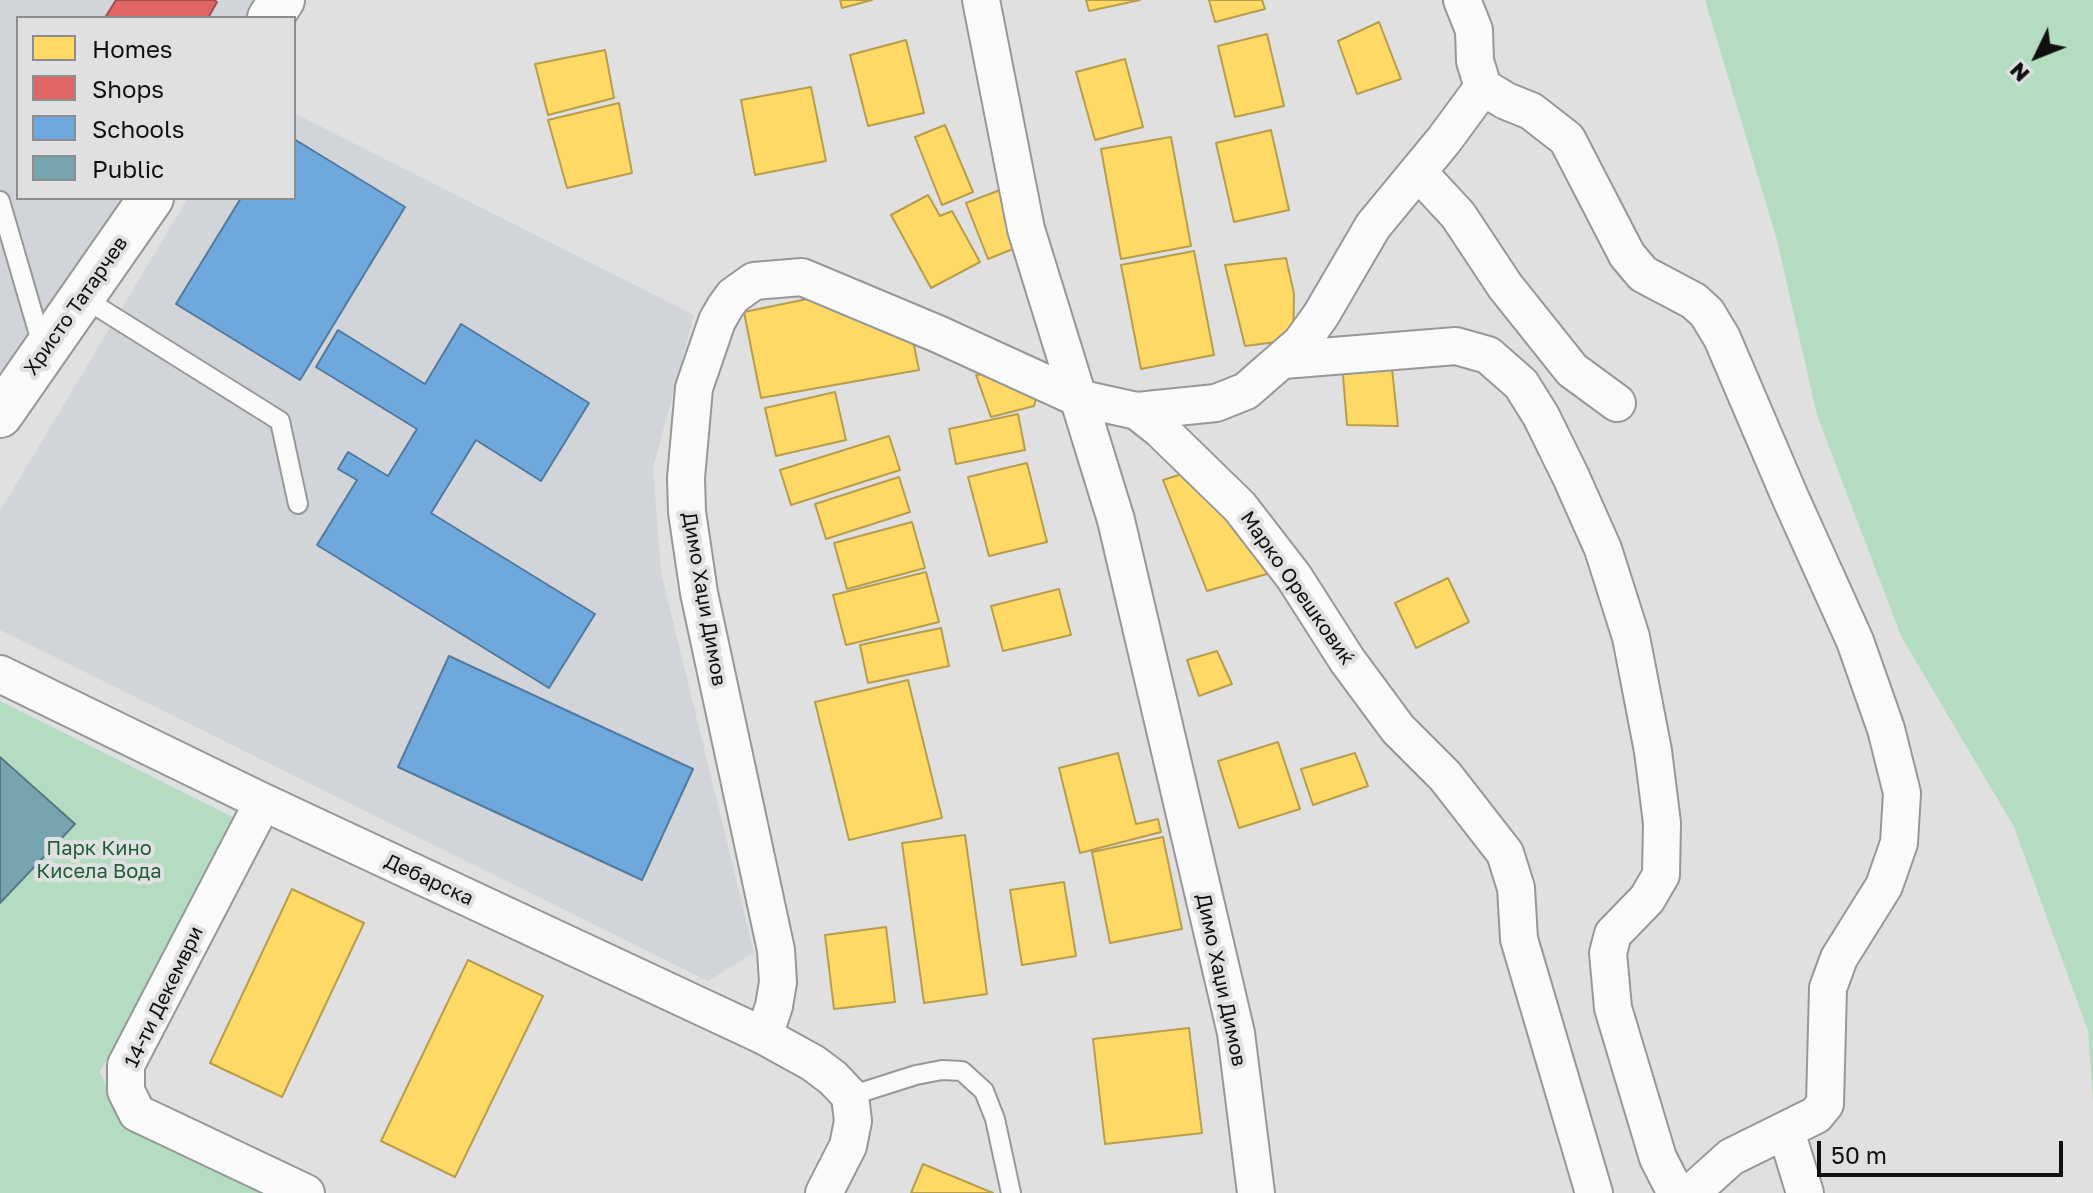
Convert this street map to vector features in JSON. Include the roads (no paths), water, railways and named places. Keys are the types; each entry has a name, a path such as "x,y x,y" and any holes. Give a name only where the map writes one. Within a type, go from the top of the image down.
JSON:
{"street":[{"name":"Димо Хаџи Димов","path":"981,0 1026,229 1116,520 1236,1033 1256,1193"},
{"path":"1462,0 1474,30 1475,61 1483,87 1531,111 1567,139 1627,255 1643,274 1694,301 1707,313 1722,338 1855,641 1886,729 1902,793 1899,843 1884,886 1839,958 1828,988 1825,1104 1816,1115 1731,1157 1691,1193"},
{"path":"1078,398 1137,411 1216,403 1246,391 1301,343 1373,226 1483,87"},
{"path":"1418,172 1458,215 1505,286 1572,370 1617,403"},
{"name":"Христо Татарчев","path":"0,415 150,200"},
{"name":"Димо Хаџи Димов","path":"764,1036 778,982 776,950 699,593 687,512 686,478 694,388 717,321 733,296 754,281 802,277 938,334 1078,398"},
{"path":"1284,360 1456,346 1488,355 1521,384 1565,465 1603,549 1631,637 1653,751 1662,823 1661,875 1647,899 1613,934 1608,953 1613,1008 1658,1158 1676,1193"},
{"name":"Марко Орешковиќ","path":"1137,411 1161,430 1240,507 1294,577 1347,660 1398,729 1445,776 1505,853 1516,888 1519,939 1594,1193"},
{"name":"Дебарска","path":"0,674 263,802 764,1036 813,1063 850,1096"},
{"name":"14-ти Декември","path":"263,802 126,1065 126,1091 137,1113 306,1193"},
{"path":"824,1193 848,1146 853,1121 850,1096"},
{"path":"1786,1131 1805,1193"}],"lane":[{"path":"0,201 44,352"},
{"path":"82,297 280,421 298,504"},
{"path":"850,1096 916,1075 942,1070 962,1071 984,1091 995,1119 1011,1193"}],"park label":[{"name":"Парк Кино Кисела Вода","path":"99,860"}]}
